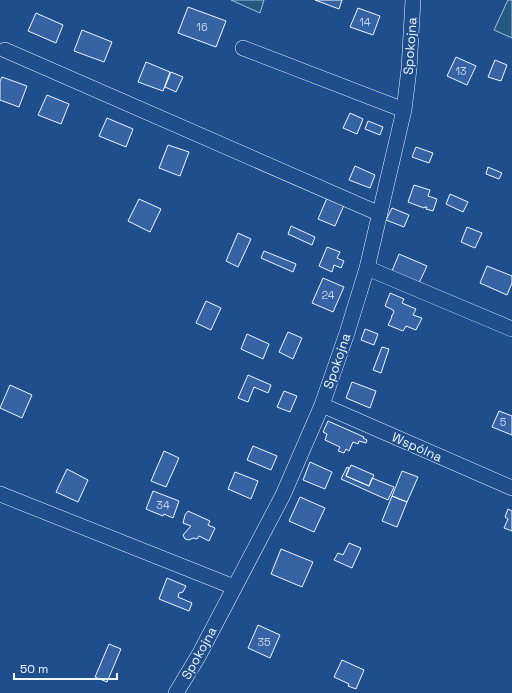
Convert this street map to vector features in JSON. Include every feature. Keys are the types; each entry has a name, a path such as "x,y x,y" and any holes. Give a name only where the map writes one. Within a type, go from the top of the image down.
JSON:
{"street":[{"name":"Spokojna","path":"176,693 198,655 283,495 322,406 347,333 367,268 404,110 409,69 413,0"},
{"path":"243,48 404,110"},
{"path":"5,50 380,214"},
{"path":"367,268 512,329"},
{"name":"Wspólna","path":"322,406 512,488"},
{"path":"0,494 234,587"}],"shaded area":[{"path":"231,0 264,0 260,13"},
{"path":"508,0 512,0 512,38 494,30"}],"building":[{"path":"315,0 342,0 339,9"},
{"path":"188,7 226,21 216,47 178,33"},
{"path":"358,8 380,16 373,35 350,27"},
{"path":"36,13 63,25 56,43 28,31"},
{"path":"82,30 112,42 104,62 74,51"},
{"path":"456,57 476,66 467,85 447,76"},
{"path":"495,60 507,65 501,81 488,77"},
{"path":"146,62 170,72 163,91 138,82"},
{"path":"171,72 183,77 176,92 165,87"},
{"path":"2,77 27,86 19,107 0,100 0,81"},
{"path":"47,95 69,104 61,124 38,115"},
{"path":"350,113 363,119 357,134 343,128"},
{"path":"107,118 133,129 126,147 99,136"},
{"path":"368,121 383,127 380,135 365,129"},
{"path":"168,145 189,152 180,176 159,168"},
{"path":"416,147 433,153 429,163 412,157"},
{"path":"355,166 375,175 370,188 349,180"},
{"path":"488,167 502,173 499,179 486,174"},
{"path":"414,185 430,190 428,196 437,199 433,211 426,209 427,207 424,208 408,202"},
{"path":"450,194 468,202 463,212 446,204"},
{"path":"327,198 344,205 335,226 318,219"},
{"path":"139,199 161,209 150,232 128,221"},
{"path":"392,208 409,215 404,227 386,220"},
{"path":"291,226 315,237 312,245 288,234"},
{"path":"467,227 482,233 475,248 461,242"},
{"path":"238,233 251,239 238,267 226,261"},
{"path":"327,247 340,252 337,258 344,261 341,268 334,265 332,272 319,266"},
{"path":"264,251 296,264 293,272 261,258"},
{"path":"399,254 427,266 419,283 392,271"},
{"path":"487,266 512,276 512,283 507,295 480,283"},
{"path":"323,278 344,287 333,312 312,303"},
{"path":"390,293 404,299 402,303 416,309 413,315 422,318 416,330 406,326 403,331 388,325 394,312 385,306"},
{"path":"206,301 221,308 211,330 196,323"},
{"path":"365,329 378,334 374,345 361,340"},
{"path":"288,332 302,338 293,359 279,352"},
{"path":"247,334 269,344 263,359 241,349"},
{"path":"382,347 389,349 381,373 373,370"},
{"path":"248,375 271,385 268,393 254,387 248,402 238,398"},
{"path":"352,382 376,391 370,408 346,398"},
{"path":"10,385 32,395 22,418 0,408"},
{"path":"284,391 297,396 290,412 277,407"},
{"path":"499,411 512,416 512,435 492,427"},
{"path":"328,421 364,437 363,438 367,440 366,443 359,441 358,444 353,442 349,451 346,449 344,453 338,451 340,447 325,440 327,434 323,432"},
{"path":"253,446 277,456 271,470 247,460"},
{"path":"164,451 179,458 166,487 151,481"},
{"path":"310,462 332,472 325,489 303,480"},
{"path":"351,465 374,475 369,486 346,476"},
{"path":"347,467 349,468 346,476 369,486 372,478 394,487 388,500 341,479"},
{"path":"67,469 88,480 78,502 56,492"},
{"path":"402,471 418,477 407,502 392,496"},
{"path":"235,472 258,481 251,499 228,489"},
{"path":"153,491 179,501 173,518 164,514 163,516 146,509"},
{"path":"392,496 407,502 397,527 382,521"},
{"path":"300,497 325,508 314,532 289,521"},
{"path":"508,509 512,511 512,531 504,528 508,519 505,517"},
{"path":"188,511 210,521 208,525 215,528 209,541 199,536 197,539 185,539 183,535 191,526 183,523 185,515"},
{"path":"349,543 361,548 352,568 334,560 338,553 343,555"},
{"path":"281,549 313,562 302,587 271,574"},
{"path":"167,578 186,586 183,592 179,593 178,597 192,603 189,611 159,599"},
{"path":"258,625 280,635 270,658 248,648"},
{"path":"109,644 121,649 107,682 95,677"},
{"path":"342,660 364,670 356,689 334,677"}]}
